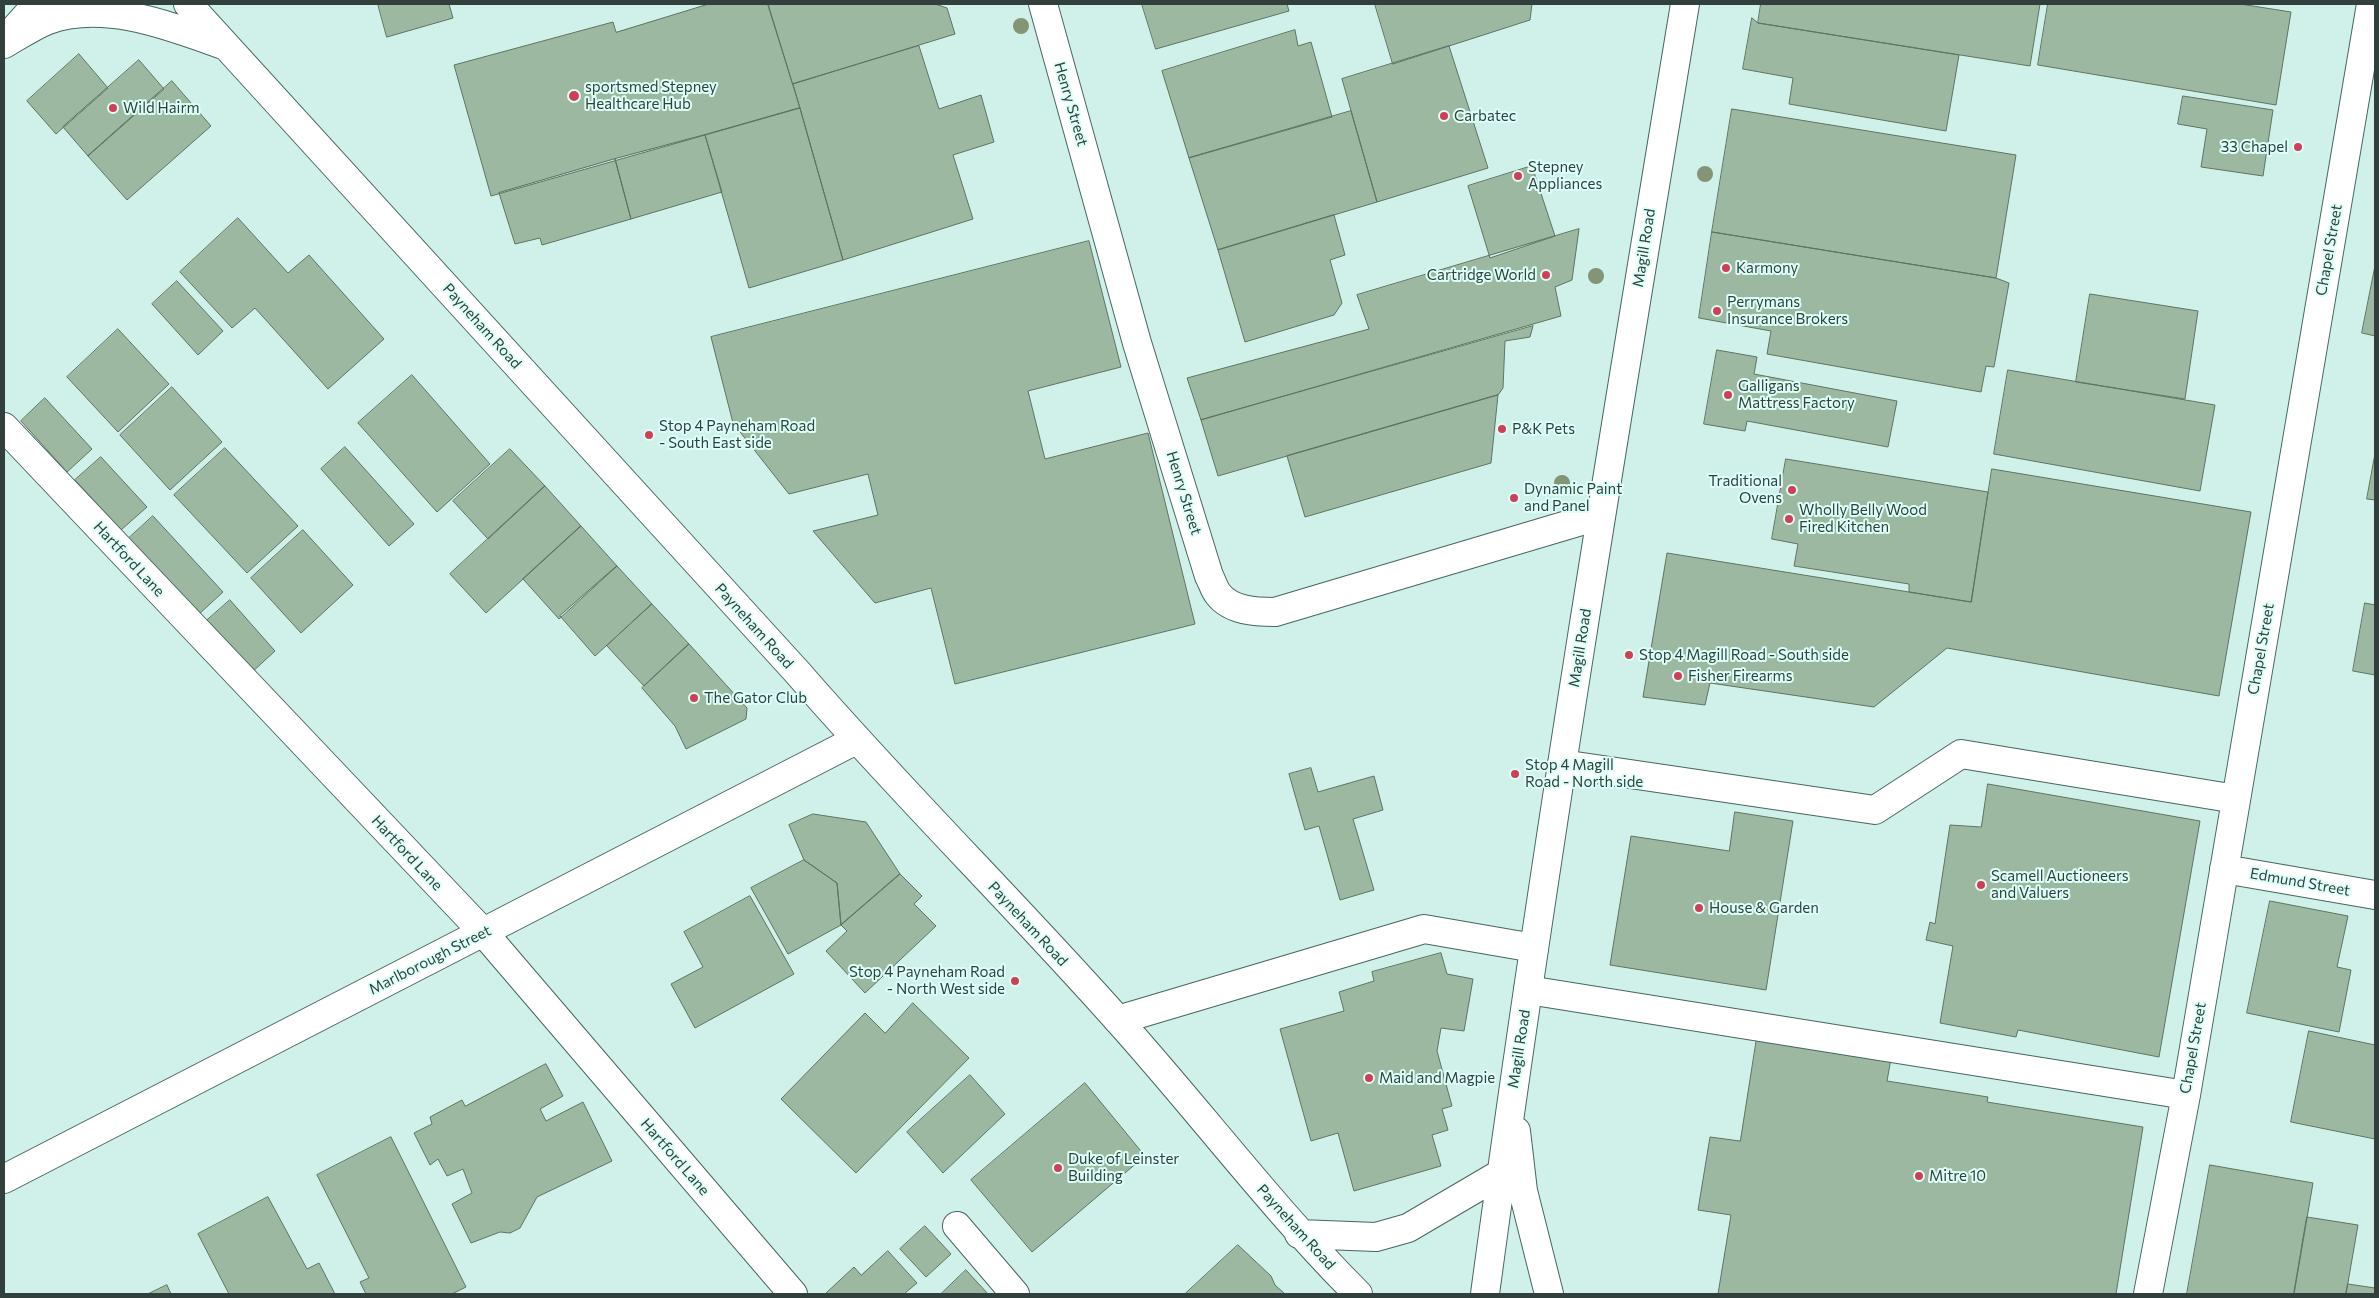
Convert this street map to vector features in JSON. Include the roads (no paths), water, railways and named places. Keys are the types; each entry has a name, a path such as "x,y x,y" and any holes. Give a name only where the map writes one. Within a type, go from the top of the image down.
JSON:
{"main road":[{"path":"4,42 37,4"},
{"name":"Payneham Road","path":"188,4 791,666 856,740 1118,1020 1299,1234 1358,1294"},
{"name":"Henry Street","path":"1043,4 1137,343 1209,576 1218,595 1236,607 1252,612 1275,612 1601,515"},
{"name":"Magill Road","path":"1485,1294 1512,1090 1562,764 1685,4"},
{"name":"Chapel Street","path":"2148,1294 2186,1094 2372,4"},
{"path":"4,42 48,20 99,12 152,21 227,46"},
{"name":"Hartford Lane","path":"4,427 483,932 794,1294"},
{"name":"Marlborough Street","path":"4,1180 856,740"},
{"path":"1562,764 1875,810 1961,754 2236,800"},
{"name":"Edmund Street","path":"2224,869 2375,895"},
{"path":"1118,1020 1424,929 1534,948"},
{"path":"1528,990 2186,1094"},
{"path":"1512,1090 1523,1191 1548,1294"},
{"path":"1299,1234 1376,1237 1408,1228 1500,1174"},
{"path":"957,1226 1015,1294"}],"place":[{"name":"sportsmed Stepney Healthcare Hub","path":"574,96"},
{"name":"Wild Hairm","path":"113,108"},
{"name":"Carbatec","path":"1444,116"},
{"name":"33 Chapel","path":"2298,147"},
{"name":"Stepney Appliances","path":"1518,176"},
{"name":"Karmony","path":"1726,268"},
{"name":"Cartridge World","path":"1546,275"},
{"name":"Perrymans Insurance Brokers","path":"1717,311"},
{"name":"Galligans Mattress Factory","path":"1728,395"},
{"name":"P&K Pets","path":"1502,429"},
{"name":"Stop 4 Payneham Road - South East side","path":"649,435"},
{"name":"Traditional Ovens","path":"1792,490"},
{"name":"Dynamic Paint and Panel","path":"1514,498"},
{"name":"Wholly Belly Wood Fired Kitchen","path":"1789,519"},
{"name":"Stop 4 Magill Road - South side","path":"1629,655"},
{"name":"Fisher Firearms","path":"1678,676"},
{"name":"The Gator Club","path":"694,698"},
{"name":"Stop 4 Magill Road - North side","path":"1515,774"},
{"name":"Scamell Auctioneers and Valuers","path":"1981,885"},
{"name":"House & Garden","path":"1699,908"},
{"name":"Stop 4 Payneham Road - North West side","path":"1015,981"},
{"name":"Maid and Magpie","path":"1369,1078"},
{"name":"Duke of Leinster Building","path":"1058,1168"},
{"name":"Mitre 10","path":"1919,1176"}]}
